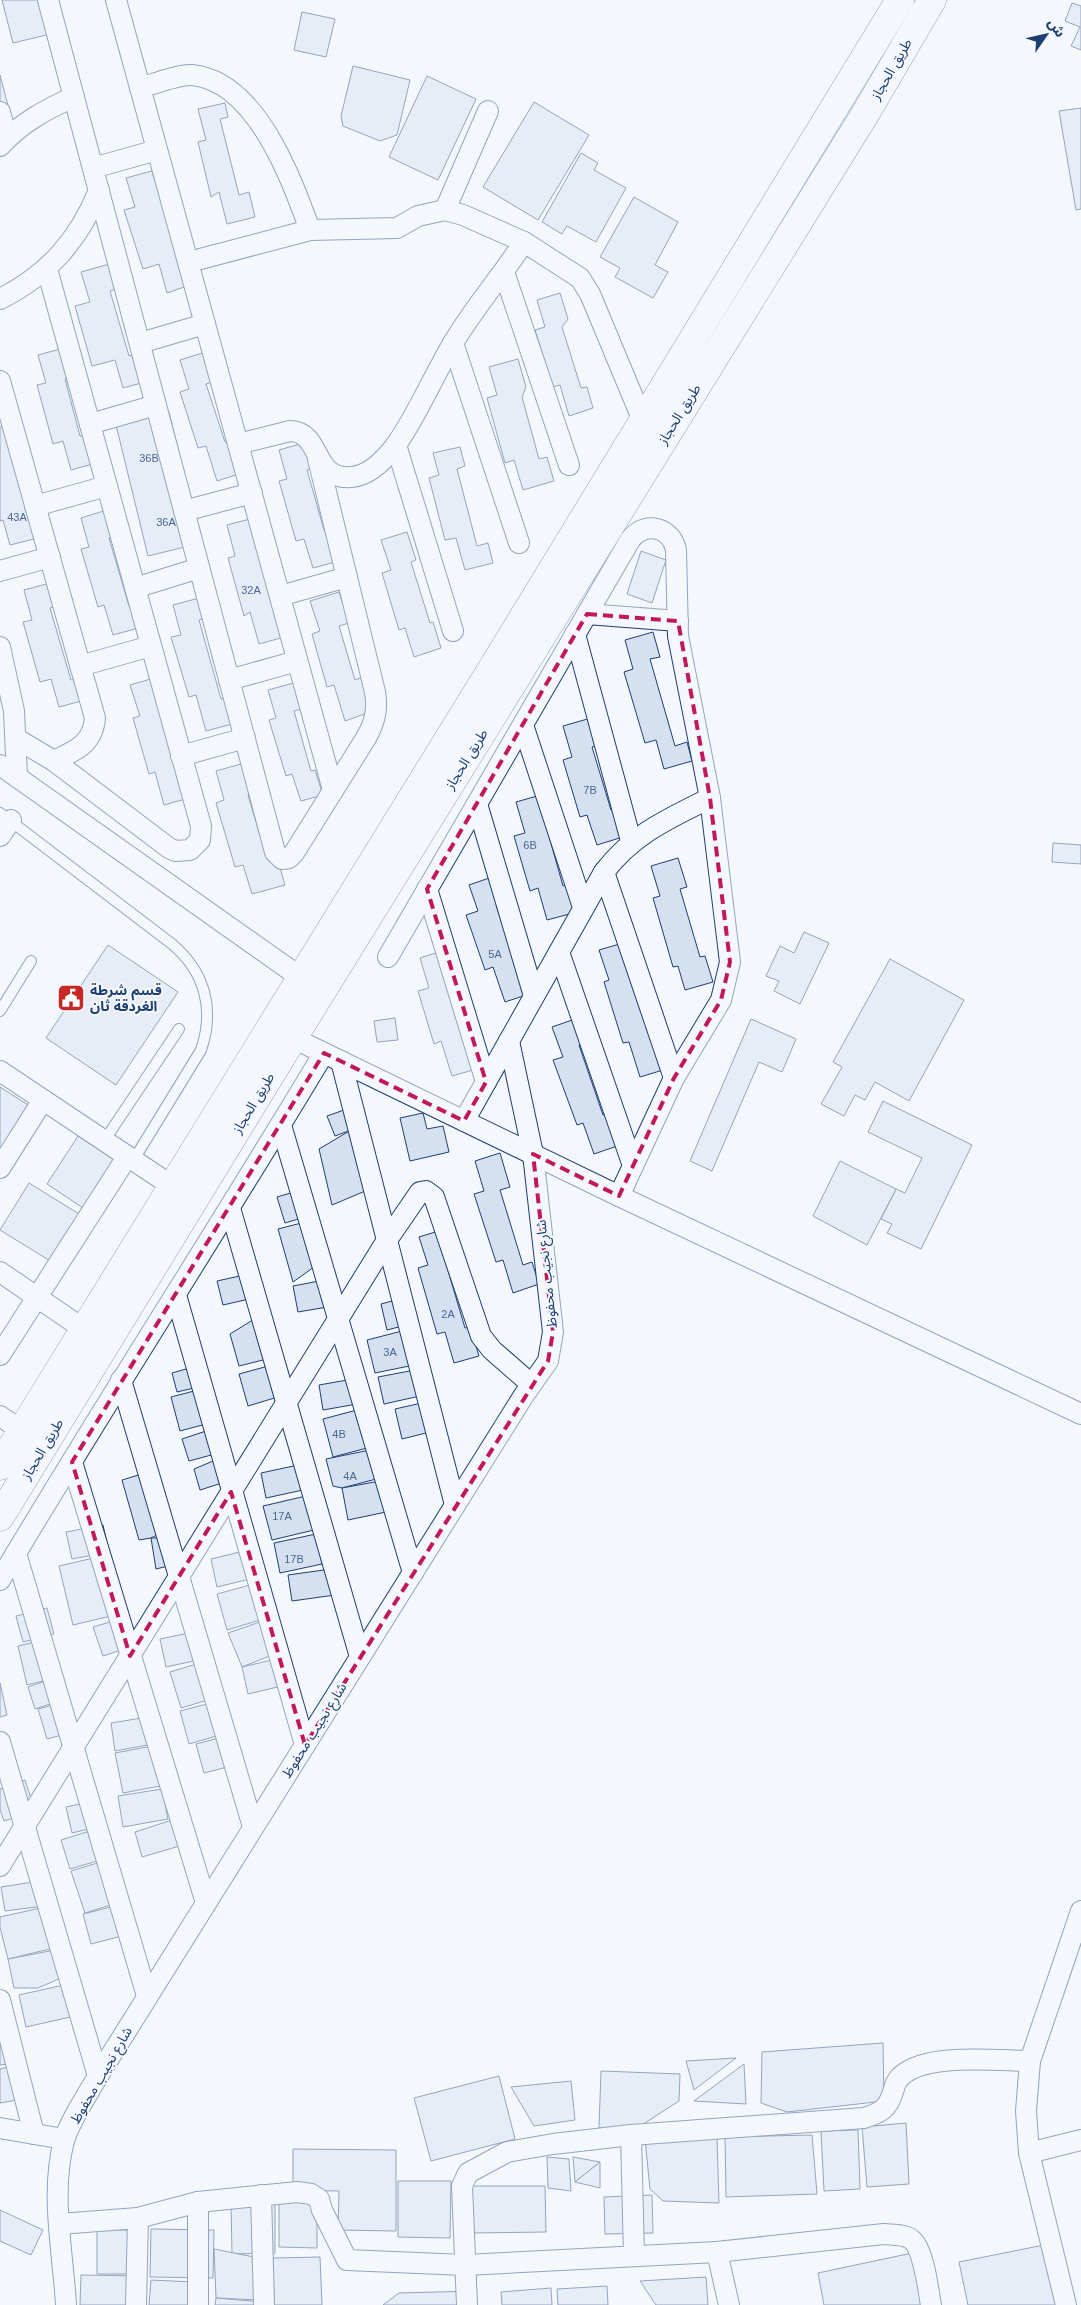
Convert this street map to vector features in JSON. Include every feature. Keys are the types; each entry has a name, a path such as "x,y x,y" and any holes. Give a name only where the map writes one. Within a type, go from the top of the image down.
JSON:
{"main road":[{"name":"طريق الحجاز","path":"0,1466 11,1424 85,1330 900,0"},
{"name":"طريق الحجاز","path":"0,1517 293,1038 856,128 932,0"}],"street":[{"path":"48,0 275,852 279,857 285,859 292,856 371,729 376,711 375,692 318,459 309,438 297,431 238,444"},
{"path":"116,0 190,262 205,324 333,790"},
{"path":"140,88 190,74 205,77 233,92 245,104 272,144 294,186 310,230"},
{"path":"4,142 38,114 74,97"},
{"path":"445,210 488,111"},
{"path":"0,112 4,142"},
{"path":"93,168 157,150"},
{"path":"0,299 32,281 47,269 78,233 99,190"},
{"path":"190,262 310,230 397,228 418,216 445,210 464,215 524,242 580,278 590,294 643,421"},
{"path":"318,459 331,473 349,478 358,476 375,467 396,445 453,343 524,242"},
{"path":"17,739 54,761 169,848 183,852 195,846 201,833 47,269"},
{"path":"504,272 569,465"},
{"path":"140,343 205,324"},
{"path":"453,343 519,543"},
{"path":"0,380 95,718 92,734 82,747 54,761"},
{"path":"90,424 156,405"},
{"path":"396,445 453,632"},
{"path":"35,506 107,486"},
{"path":"184,511 252,493"},
{"path":"388,957 634,535 640,530 653,528 666,532 675,543 678,636 710,798 730,962 721,1000 674,1078 619,1196"},
{"path":"0,571 50,557"},
{"path":"135,588 199,568"},
{"path":"280,596 347,577"},
{"path":"587,614 678,621"},
{"path":"575,634 631,841"},
{"path":"0,646 10,690 17,739 17,777"},
{"path":"80,666 151,646"},
{"path":"229,680 298,661"},
{"path":"523,725 584,908"},
{"path":"181,756 245,738"},
{"path":"0,765 300,977"},
{"path":"464,1121 604,872 616,855 631,841 657,825 710,798"},
{"path":"477,804 534,996"},
{"path":"604,872 674,1078"},
{"path":"427,889 486,1082"},
{"path":"559,952 633,1166"},
{"path":"293,1038 619,1196 1081,1414"},
{"name":"شارع نجيب محفوظ","path":"66,2305 59,2224 60,2163 64,2139 98,2076 147,1996 531,1384 548,1361 553,1332 533,1154 509,1041"},
{"path":"0,1580 121,1380 281,1125 332,1057"},
{"path":"332,1057 387,1240 455,1505"},
{"path":"0,1071 172,1186"},
{"path":"0,1168 43,1100"},
{"path":"281,1125 413,1572"},
{"path":"0,1355 130,1159"},
{"path":"0,1866 417,1194 426,1191 432,1194 481,1336 492,1350 531,1384"},
{"path":"230,1208 360,1657"},
{"path":"0,1272 85,1330"},
{"path":"176,1295 304,1745"},
{"path":"121,1380 253,1827"},
{"path":"72,1462 206,1902"},
{"path":"16,1553 147,1996"},
{"path":"0,1742 98,2076"},
{"path":"1066,2305 1029,2153 1026,2111 1030,2062 1081,1911"},
{"path":"0,2000 34,2134"},
{"path":"467,2305 462,2186 468,2173 507,2152 553,2144 631,2135 864,2118 881,2113 890,2102 896,2081 912,2068 962,2060 1030,2062"},
{"path":"0,2128 64,2139"},
{"path":"631,2135 634,2256"},
{"path":"1029,2153 1081,2140"},
{"path":"59,2224 138,2218 198,2202 297,2192 311,2194 319,2200 322,2210 347,2260 465,2265 717,2252 884,2234 912,2239 919,2251 931,2305"},
{"path":"261,2195 264,2305"},
{"path":"198,2202 198,2305"},
{"path":"136,2305 138,2218"},
{"path":"717,2252 729,2305"}],"lane":[{"path":"4,823 172,944 185,955 202,984 207,1000 209,1017 207,1034 201,1050 130,1159"},
{"path":"0,1012 30,961"},
{"path":"104,1141 179,1029"}],"highlighted area":[{"path":"587,614 678,621 710,798 730,962 721,1000 674,1078 619,1196 533,1154 553,1332 548,1361 305,1745 231,1492 130,1656 72,1462 324,1053 464,1121 486,1082 427,889"}],"building":[{"path":"2,0 55,0 63,31 13,43"},
{"path":"1072,3 1081,6 1081,50 1071,46 1080,27 1065,21"},
{"path":"302,12 335,19 326,57 294,50"},
{"path":"353,66 410,80 397,135 380,141 343,126 341,116"},
{"path":"0,75 12,121 0,124"},
{"path":"427,76 476,99 438,180 389,157"},
{"path":"534,102 589,135 538,220 483,187"},
{"path":"225,103 228,117 220,119 239,195 249,192 255,217 227,224 219,192 211,197 198,142 206,140 198,109"},
{"path":"1081,108 1081,209 1076,210 1059,111"},
{"path":"581,153 598,163 594,170 626,188 596,242 567,226 562,234 542,222"},
{"path":"152,171 187,286 167,293 159,264 143,269 124,210 135,207 126,178"},
{"path":"634,197 678,222 655,265 668,272 653,298 615,277 620,268 600,257"},
{"path":"113,263 120,288 110,291 129,356 137,354 145,382 123,388 115,360 92,366 75,306 90,302 81,272"},
{"path":"560,293 568,319 562,327 581,388 587,387 593,408 569,416 560,385 553,387 535,330 545,327 537,300"},
{"path":"64,348 72,377 65,379 80,436 93,433 100,462 71,470 63,441 53,444 37,385 46,383 38,355"},
{"path":"209,351 218,380 206,384 225,442 234,439 245,472 217,481 206,446 198,448 180,392 189,389 180,360"},
{"path":"518,359 526,387 522,397 539,459 547,457 554,481 523,490 514,460 505,463 487,398 497,395 489,367"},
{"path":"169,412 201,543 148,556 116,425"},
{"path":"7,425 38,538 10,545 3,520 0,521 0,427"},
{"path":"307,442 314,468 307,470 324,530 330,529 339,561 313,568 304,539 296,541 279,481 287,479 279,450"},
{"path":"460,447 465,466 457,469 477,546 488,543 493,563 465,570 456,538 445,540 429,478 439,475 433,453"},
{"path":"107,510 114,536 109,538 129,606 135,604 142,627 113,635 104,605 98,607 81,549 89,547 81,518"},
{"path":"250,519 288,636 259,644 250,612 244,616 228,558 235,556 227,525"},
{"path":"407,532 416,560 411,562 430,623 433,622 441,648 414,657 405,628 399,630 382,573 391,570 381,540"},
{"path":"641,551 666,560 652,603 627,594"},
{"path":"50,583 57,606 50,608 71,680 79,678 85,700 59,707 51,679 40,682 23,622 32,620 24,590"},
{"path":"339,592 349,623 339,626 355,680 362,677 373,711 345,721 334,685 327,687 312,634 320,631 310,601"},
{"path":"203,597 209,617 199,620 221,699 228,697 236,723 206,731 196,695 189,697 171,637 181,635 173,605"},
{"path":"653,632 660,657 650,659 675,746 687,742 692,761 664,769 656,740 645,743 624,672 633,669 625,640"},
{"path":"154,678 189,798 164,805 155,772 149,774 133,718 140,716 130,685"},
{"path":"297,682 305,708 294,711 311,771 315,770 323,795 301,801 292,774 286,776 269,720 276,718 268,690"},
{"path":"591,718 599,745 592,747 611,810 618,808 626,836 597,845 587,815 580,817 563,760 572,757 563,726"},
{"path":"248,762 257,793 248,795 267,859 278,861 285,885 252,894 243,865 235,867 216,803 224,800 216,771"},
{"path":"544,794 545,822 563,886 569,884 577,912 547,920 538,888 530,891 514,836 525,833 516,802"},
{"path":"1053,843 1081,845 1081,864 1052,862"},
{"path":"678,858 687,887 680,889 700,957 705,956 713,982 685,990 678,966 673,967 653,898 660,896 651,866"},
{"path":"495,876 504,903 496,905 526,995 505,1002 493,967 485,970 466,915 478,911 469,885"},
{"path":"804,932 829,943 800,1004 774,991 779,981 766,976 780,946 794,953"},
{"path":"623,943 663,1070 640,1077 629,1042 623,1043 604,982 609,980 599,950"},
{"path":"108,945 178,992 116,1085 46,1038"},
{"path":"442,951 480,1068 452,1076 441,1041 434,1044 418,991 429,988 420,958"},
{"path":"890,959 964,1000 909,1101 875,1082 865,1100 855,1095 844,1116 821,1104 842,1067 833,1062"},
{"path":"395,1018 398,1040 377,1042 374,1021"},
{"path":"578,1018 586,1043 579,1045 603,1115 609,1115 620,1145 594,1154 583,1123 577,1125 553,1060 563,1057 552,1027"},
{"path":"751,1019 796,1039 782,1072 759,1062 712,1171 690,1161"},
{"path":"0,1087 42,1114 0,1170"},
{"path":"883,1101 972,1145 921,1249 887,1233 892,1224 881,1219 896,1189 905,1193 922,1158 868,1132"},
{"path":"344,1110 351,1130 335,1136 327,1116"},
{"path":"423,1113 427,1129 443,1126 449,1152 410,1161 400,1118"},
{"path":"351,1130 370,1189 332,1205 319,1149"},
{"path":"78,1136 130,1170 98,1218 47,1184"},
{"path":"500,1153 510,1187 500,1190 523,1265 532,1262 539,1284 513,1293 503,1260 496,1262 474,1194 484,1191 475,1161"},
{"path":"840,1161 896,1189 867,1245 813,1216"},
{"path":"29,1183 84,1217 55,1264 0,1230"},
{"path":"294,1192 305,1217 285,1223 277,1197"},
{"path":"317,1219 328,1257 293,1282 278,1229"},
{"path":"442,1230 444,1257 465,1328 470,1327 479,1356 454,1363 445,1332 437,1334 418,1268 428,1265 419,1237"},
{"path":"244,1275 249,1299 223,1305 217,1281"},
{"path":"335,1278 339,1305 298,1312 293,1286"},
{"path":"411,1296 418,1322 387,1330 381,1304"},
{"path":"256,1318 267,1359 239,1366 230,1334"},
{"path":"406,1330 414,1365 375,1373 367,1340"},
{"path":"272,1365 281,1396 248,1406 239,1374"},
{"path":"193,1367 198,1387 177,1392 172,1373"},
{"path":"415,1370 420,1396 384,1404 378,1377"},
{"path":"353,1379 357,1404 323,1410 319,1385"},
{"path":"198,1390 206,1424 180,1431 171,1397"},
{"path":"435,1400 442,1429 402,1439 395,1409"},
{"path":"357,1410 367,1448 333,1457 323,1419"},
{"path":"209,1430 215,1454 189,1461 182,1439"},
{"path":"370,1450 380,1478 342,1488 333,1486 326,1459"},
{"path":"218,1459 222,1483 200,1490 194,1469"},
{"path":"298,1465 303,1490 266,1498 261,1473"},
{"path":"145,1473 163,1532 151,1538 139,1540 122,1480"},
{"path":"380,1481 386,1512 348,1520 342,1488"},
{"path":"306,1496 314,1530 272,1540 263,1506"},
{"path":"103,1525 109,1552 72,1559 66,1532"},
{"path":"316,1534 322,1564 280,1573 274,1543"},
{"path":"151,1538 164,1538 172,1565 156,1569"},
{"path":"244,1551 250,1579 217,1587 211,1559"},
{"path":"98,1557 111,1616 73,1625 59,1566"},
{"path":"331,1569 335,1595 292,1601 288,1575"},
{"path":"250,1585 260,1620 227,1630 217,1594"},
{"path":"47,1608 54,1634 23,1642 16,1616"},
{"path":"123,1618 133,1646 103,1656 93,1627"},
{"path":"260,1622 272,1655 242,1667 228,1633"},
{"path":"193,1632 198,1660 166,1667 160,1639"},
{"path":"51,1638 51,1679 27,1685 18,1646"},
{"path":"276,1659 282,1686 248,1694 242,1667"},
{"path":"200,1663 211,1699 181,1708 170,1672"},
{"path":"51,1679 59,1701 35,1709 28,1687"},
{"path":"0,1683 7,1715 0,1717"},
{"path":"68,1701 77,1731 47,1739 38,1709"},
{"path":"211,1703 220,1735 189,1744 180,1711"},
{"path":"148,1717 153,1744 115,1751 111,1723"},
{"path":"223,1737 231,1766 204,1773 196,1744"},
{"path":"152,1746 160,1786 123,1793 115,1753"},
{"path":"25,1780 35,1811 4,1821 0,1809 0,1789"},
{"path":"162,1789 168,1819 123,1827 118,1796"},
{"path":"99,1800 105,1825 72,1833 66,1807"},
{"path":"175,1819 183,1845 142,1857 135,1832"},
{"path":"96,1829 104,1859 70,1869 61,1840"},
{"path":"104,1861 117,1903 85,1913 71,1871"},
{"path":"40,1881 44,1906 5,1911 1,1887"},
{"path":"119,1905 126,1935 91,1944 83,1914"},
{"path":"45,1907 54,1948 8,1959 0,1927 0,1917"},
{"path":"55,1950 61,1978 38,1988 14,1988 8,1959"},
{"path":"68,1984 75,2016 26,2027 19,1995"},
{"path":"0,2034 7,2064 0,2065"},
{"path":"883,2043 884,2101 787,2112 761,2103 762,2052"},
{"path":"736,2058 694,2090 686,2061"},
{"path":"744,2064 746,2104 694,2101"},
{"path":"13,2066 23,2099 0,2103 0,2069"},
{"path":"601,2071 680,2074 679,2101 634,2130 599,2128"},
{"path":"499,2076 515,2139 431,2161 414,2098"},
{"path":"571,2081 575,2120 534,2126 511,2087"},
{"path":"906,2123 909,2184 867,2187 862,2127"},
{"path":"858,2130 860,2189 824,2191 821,2131"},
{"path":"812,2135 817,2194 726,2197 725,2137"},
{"path":"717,2137 719,2203 663,2201 650,2189 645,2139"},
{"path":"293,2149 396,2150 396,2231 338,2230 339,2191 293,2190"},
{"path":"547,2157 569,2159 571,2191 548,2188"},
{"path":"573,2157 600,2162 575,2182"},
{"path":"600,2162 600,2188 575,2182"},
{"path":"398,2181 451,2181 450,2238 398,2237"},
{"path":"472,2186 545,2186 546,2232 473,2233"},
{"path":"652,2195 653,2233 605,2234 604,2197"},
{"path":"279,2199 317,2199 317,2248 279,2247"},
{"path":"231,2204 275,2204 275,2253 232,2254"},
{"path":"0,2210 43,2230 31,2255 0,2241"},
{"path":"151,2229 214,2230 213,2278 150,2277"},
{"path":"97,2230 147,2230 146,2274 97,2274"},
{"path":"1044,2245 1072,2305 968,2305 959,2262"},
{"path":"214,2249 259,2258 259,2300 216,2298"},
{"path":"912,2253 923,2305 824,2305 818,2273"},
{"path":"320,2257 322,2305 274,2305 273,2258"},
{"path":"81,2275 145,2276 145,2305 80,2305"},
{"path":"706,2277 708,2305 656,2305 640,2281"},
{"path":"151,2280 193,2282 192,2305 149,2305"},
{"path":"607,2286 608,2305 558,2305 557,2289"},
{"path":"551,2288 552,2305 502,2305 501,2292"},
{"path":"475,2291 476,2305 383,2305 399,2293"},
{"path":"216,2298 262,2302 261,2305 215,2305"}],"place":[{"name":"قسم شرطة الغردقة ثان","path":"71,998"}]}
